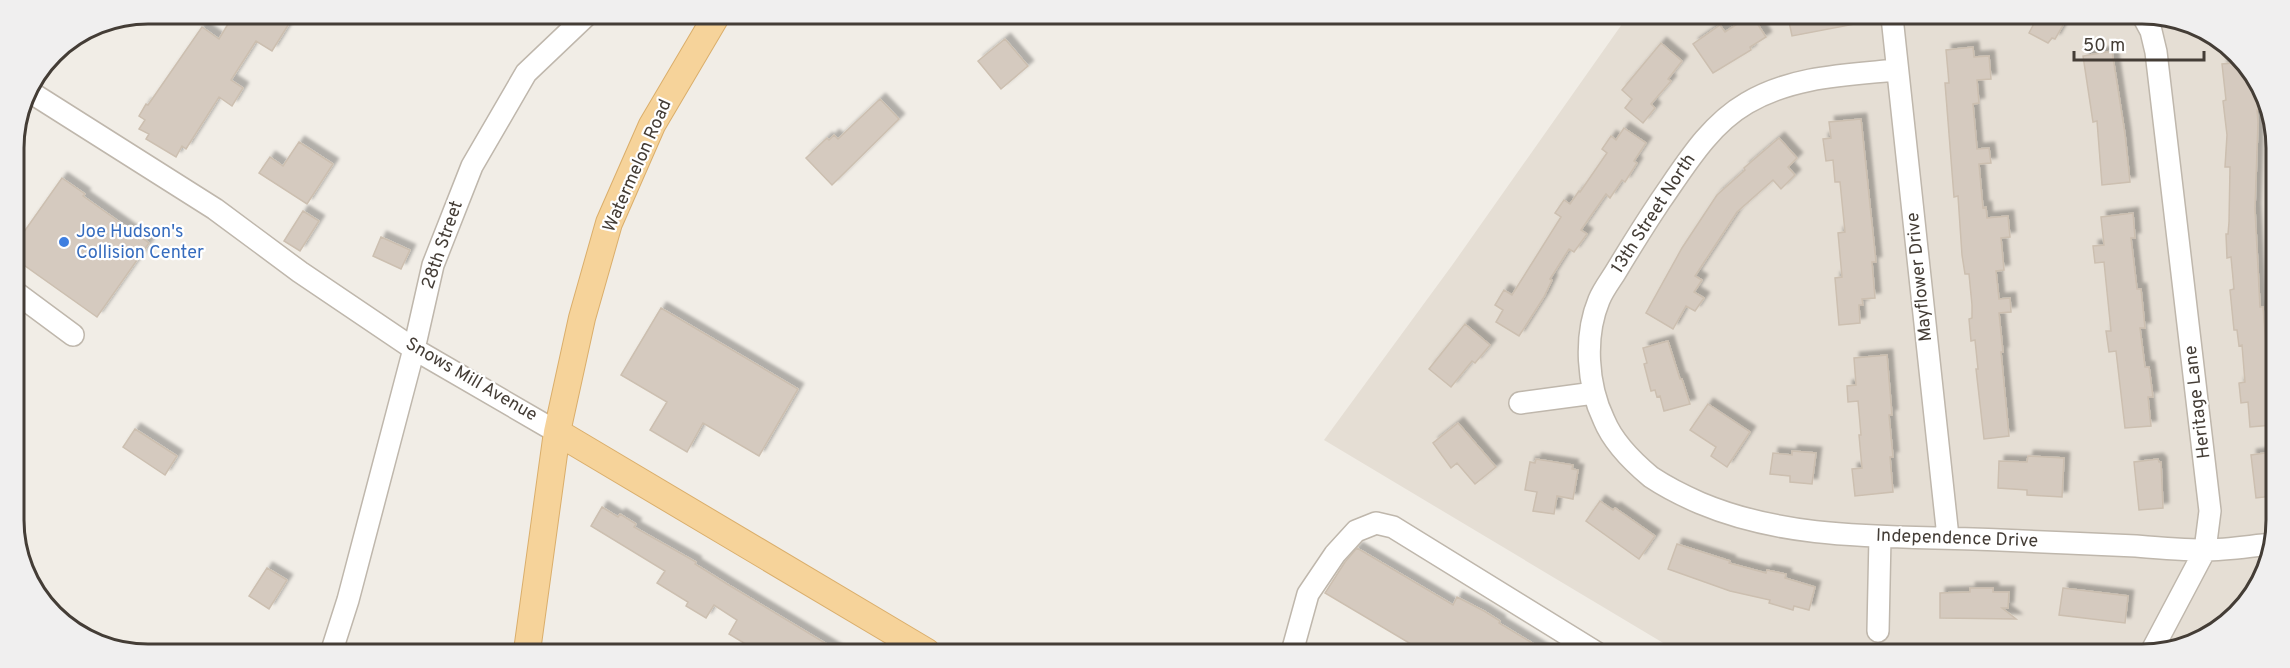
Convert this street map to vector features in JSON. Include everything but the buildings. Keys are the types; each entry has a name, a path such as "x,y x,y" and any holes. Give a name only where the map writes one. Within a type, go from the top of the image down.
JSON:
{"main road":[{"name":"Watermelon Road","path":"527,644 557,432 582,318 609,223 652,125 712,24"},
{"name":"Snows Mill Avenue","path":"557,432 914,644"}],"street":[{"name":"28th Street","path":"334,644 348,600 414,349 433,266 472,166 526,73 578,24"},
{"name":"Mayflower Drive","path":"1893,24 1948,537"},
{"name":"Heritage Lane","path":"2147,24 2156,52 2168,137 2210,511 2205,550 2157,643"},
{"name":"13th Street North","path":"1652,477 1622,449 1604,422 1594,393 1589,349 1591,325 1599,299 1636,237 1697,148 1744,104 1771,90 1797,82 1897,70"},
{"name":"Snows Mill Avenue","path":"36,96 215,209 300,272 414,349 557,432"},
{"path":"24,299 73,335"},
{"path":"1520,403 1594,393"},
{"name":"Independence Drive","path":"1652,477 1685,496 1723,512 1797,531 1880,537 1948,537 2205,550 2263,545"},
{"path":"1302,644 1308,594 1335,554 1356,531 1376,523 1393,527 1582,644"},
{"path":"1878,631 1880,537"}],"shaded area":[{"path":"1622,24 2142,24 2182,31 2211,45 2235,66 2253,93 2264,124 2266,140 2266,520 2262,552 2257,567 2245,589 2224,613 2189,635 2166,642 2150,644 1665,644 1324,440 1453,264"}],"place":[{"name":"Joe Hudson's Collision Center","path":"64,242"}]}
